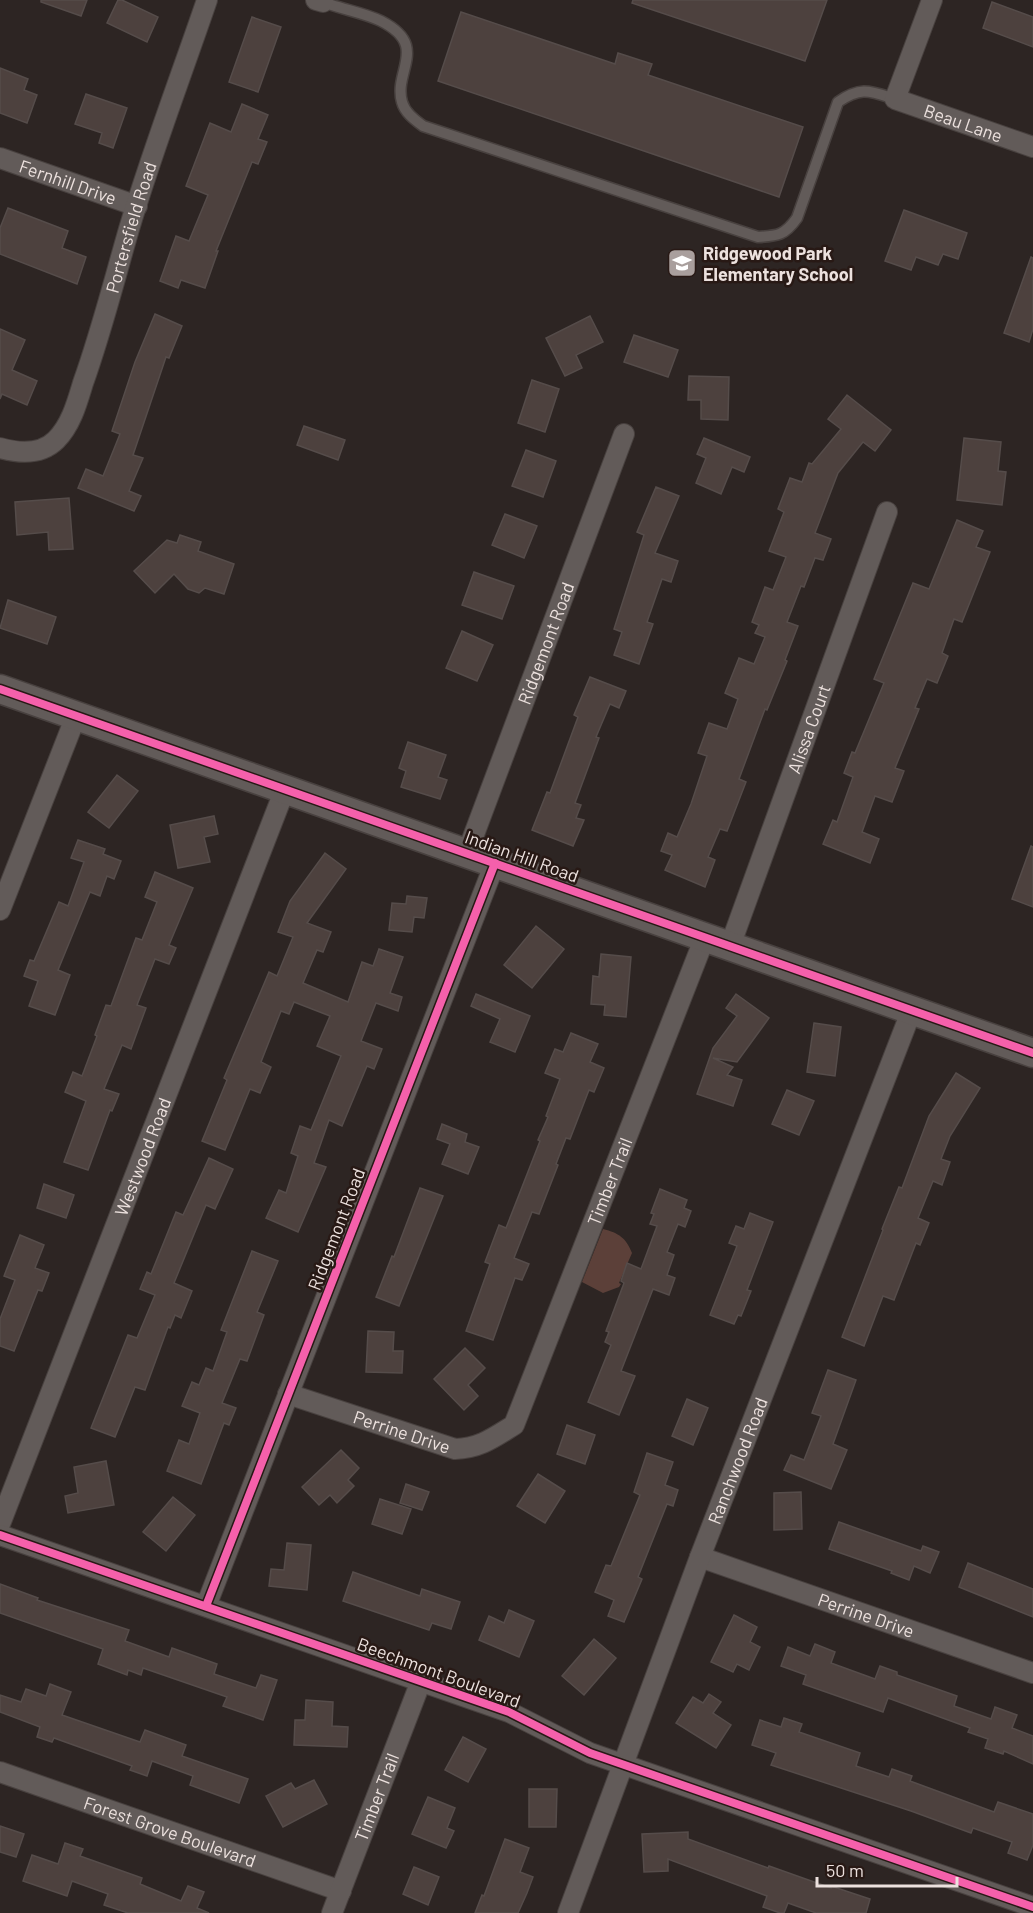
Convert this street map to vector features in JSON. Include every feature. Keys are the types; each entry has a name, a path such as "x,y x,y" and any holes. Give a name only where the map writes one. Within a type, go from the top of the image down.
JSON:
{"street":[{"name":"Portersfield Road","path":"0,448 24,453 45,447 55,442 73,413 93,355 137,206 207,0"},
{"path":"896,99 932,0"},
{"name":"Beau Lane","path":"896,99 1033,147"},
{"name":"Fernhill Drive","path":"0,158 137,206"},
{"name":"Ridgemont Road","path":"467,853 624,434"},
{"name":"Alissa Court","path":"718,941 887,512"},
{"name":"Indian Hill Road","path":"0,689 1033,1053"},
{"path":"0,910 76,716"},
{"name":"Westwood Road","path":"0,1524 285,789"},
{"name":"Ridgemont Road","path":"206,1606 495,863"},
{"name":"Timber Trail","path":"514,1425 718,941"},
{"name":"Ranchwood Road","path":"568,1913 700,1557 911,1011"},
{"name":"Perrine Drive","path":"288,1394 455,1449 472,1448 491,1440 514,1425"},
{"name":"Beechmont Boulevard","path":"0,1535 509,1712 590,1753 1033,1907"},
{"name":"Perrine Drive","path":"700,1557 1033,1673"},
{"name":"Timber Trail","path":"332,1913 421,1681"},
{"name":"Forest Grove Boulevard","path":"0,1772 341,1891"}],"lane":[{"path":"320,1 380,20 399,35 408,52 408,63 402,85 402,102 411,117 423,126 758,237 776,236 788,230 797,219 838,102 852,92 870,91 896,99"}],"shaded area":[{"path":"603,1229 621,1237 632,1253 619,1287 603,1293 582,1282"}],"building":[{"path":"41,0 87,0 81,16 41,2"},
{"path":"118,0 158,17 147,42 107,23"},
{"path":"633,0 827,0 805,61 632,3"},
{"path":"992,2 1033,17 1033,47 983,28"},
{"path":"461,12 615,64 618,53 652,64 648,75 803,127 779,197 438,81"},
{"path":"252,17 281,27 258,92 229,82"},
{"path":"0,68 28,79 24,90 37,95 27,123 0,113"},
{"path":"86,94 127,108 113,148 99,143 102,133 75,124"},
{"path":"242,104 268,115 258,139 267,142 258,164 252,162 216,251 218,251 205,288 181,280 178,288 160,281 176,236 189,241 208,195 186,186 210,123 231,132"},
{"path":"8,208 68,231 62,248 86,257 77,284 0,254 0,228"},
{"path":"904,210 967,233 958,259 943,254 938,265 916,257 911,270 885,261"},
{"path":"1031,257 1033,258 1033,329 1029,342 1004,333"},
{"path":"155,314 182,326 169,358 166,357 133,455 143,458 129,491 141,496 134,511 78,488 86,469 103,476 120,434 112,431 135,362"},
{"path":"590,316 603,342 576,355 582,368 565,376 546,338"},
{"path":"0,329 25,340 12,370 37,381 27,405 2,394 0,399"},
{"path":"634,335 678,350 668,377 624,362"},
{"path":"689,376 729,377 728,420 701,419 701,400 688,400"},
{"path":"532,380 559,389 545,432 518,423"},
{"path":"847,395 891,430 875,451 863,442 838,473 815,533 831,539 823,560 815,558 787,622 798,626 785,660 787,661 767,710 765,709 739,779 746,782 727,831 720,829 708,857 715,860 705,887 665,870 672,855 661,851 668,833 677,837 691,804 707,756 698,753 709,723 727,729 738,699 725,693 739,658 754,664 765,637 755,633 759,625 752,622 765,587 773,590 786,557 769,551 784,512 778,509 790,478 802,482 809,463 812,464 841,429 828,419"},
{"path":"304,426 345,440 338,460 297,445"},
{"path":"704,438 750,457 744,472 732,467 721,494 696,483 706,458 697,454"},
{"path":"964,438 1001,442 998,471 1006,472 1002,505 957,500"},
{"path":"526,450 556,461 543,497 512,486"},
{"path":"656,487 679,496 655,553 678,561 671,582 662,579 647,622 653,624 639,664 614,655 622,632 614,629 644,535 637,532"},
{"path":"69,498 73,549 49,550 48,532 17,535 15,502"},
{"path":"505,514 537,526 524,558 492,545"},
{"path":"957,520 983,531 976,547 990,552 962,622 954,619 942,653 948,656 937,683 927,679 915,708 919,709 895,768 904,771 892,802 875,796 862,832 879,839 870,863 823,844 833,820 837,822 853,777 844,773 852,752 855,753 884,683 874,679 913,583 929,589"},
{"path":"180,535 201,542 198,551 234,564 224,594 205,588 199,593 188,589 174,574 155,593 134,571 167,540 177,543"},
{"path":"474,572 514,586 502,619 462,605"},
{"path":"8,600 56,617 47,644 0,628"},
{"path":"462,631 493,645 477,681 446,668"},
{"path":"590,677 626,691 619,708 610,704 596,737 599,738 575,803 581,805 576,818 584,820 573,846 532,830 547,792 550,793 578,717 574,715"},
{"path":"408,742 446,755 438,777 447,780 440,799 401,787 406,771 399,768"},
{"path":"117,775 138,791 109,828 88,812"},
{"path":"214,816 218,834 204,837 210,862 178,868 170,825"},
{"path":"78,840 105,849 103,854 121,861 114,879 107,876 100,896 90,892 58,970 70,975 55,1015 29,1006 38,981 24,976 30,960 34,961 59,902 68,906 84,862 71,858"},
{"path":"1031,846 1033,847 1033,907 1012,899"},
{"path":"325,853 346,869 307,923 331,932 323,952 317,950 303,983 348,1002 362,962 373,966 379,949 403,957 390,993 402,997 398,1011 376,1003 361,1041 382,1049 374,1069 367,1066 342,1126 329,1120 314,1163 326,1167 298,1232 266,1218 279,1190 286,1193 298,1156 291,1153 300,1126 311,1130 341,1056 317,1046 330,1016 294,1002 289,1014 281,1011 261,1062 271,1067 260,1093 250,1089 225,1150 202,1141 227,1080 224,1078 269,972 277,976 293,937 278,932 290,901"},
{"path":"155,872 193,888 169,945 176,948 169,964 155,959 137,1005 146,1008 131,1049 122,1045 104,1089 119,1094 112,1111 110,1110 88,1170 64,1162 86,1101 65,1092 73,1072 82,1076 106,1005 111,1006 136,938 142,940 157,902 145,897"},
{"path":"407,896 427,898 424,918 414,917 412,932 389,930 392,903 406,904"},
{"path":"536,926 564,949 532,988 504,965"},
{"path":"601,954 631,957 626,1017 604,1015 605,1005 591,1004 593,976 599,977"},
{"path":"476,994 530,1016 515,1052 490,1042 500,1019 471,1006"},
{"path":"736,994 769,1018 737,1062 713,1058 733,1067 727,1075 742,1080 733,1106 697,1094 713,1048 737,1016 726,1008"},
{"path":"814,1023 841,1027 835,1076 807,1072"},
{"path":"571,1033 598,1044 590,1062 604,1068 594,1092 589,1090 570,1139 566,1138 539,1214 532,1212 514,1258 529,1264 522,1280 515,1278 493,1340 466,1331 490,1264 485,1262 499,1225 506,1228 540,1141 538,1140 560,1079 545,1073 555,1049 563,1052"},
{"path":"956,1073 980,1088 950,1136 941,1159 950,1162 942,1185 933,1181 918,1218 929,1223 920,1245 916,1243 894,1300 883,1296 864,1346 842,1337 882,1229 899,1187 902,1188 929,1116"},
{"path":"787,1090 814,1101 799,1135 772,1124"},
{"path":"442,1124 467,1134 465,1142 479,1147 468,1174 442,1164 450,1144 437,1139"},
{"path":"209,1158 233,1169 215,1209 206,1205 174,1283 192,1291 181,1318 175,1315 170,1328 168,1327 145,1390 135,1387 115,1437 91,1428 128,1335 137,1338 155,1295 140,1289 147,1272 151,1274 176,1212 183,1215"},
{"path":"44,1184 74,1195 66,1218 37,1208"},
{"path":"420,1188 443,1196 399,1306 376,1297"},
{"path":"660,1189 687,1200 684,1208 691,1211 685,1227 678,1224 667,1252 674,1255 667,1275 675,1278 669,1295 653,1289 621,1371 635,1376 619,1415 588,1402 611,1345 605,1342 609,1332 606,1331 624,1283 621,1281 627,1263 641,1269 657,1226 650,1224 654,1214 651,1213"},
{"path":"750,1213 773,1222 747,1290 751,1291 741,1316 738,1315 734,1324 710,1315 737,1246 729,1243 736,1226 744,1229"},
{"path":"20,1235 44,1245 35,1268 49,1273 42,1291 38,1290 14,1351 0,1346 0,1319 15,1280 4,1276"},
{"path":"252,1251 278,1261 257,1312 264,1315 247,1361 240,1359 222,1403 236,1408 229,1425 224,1423 201,1484 167,1471 179,1440 189,1444 200,1413 182,1406 192,1382 199,1385 206,1368 213,1371 227,1332 221,1330"},
{"path":"368,1331 394,1332 393,1351 403,1351 402,1373 366,1372"},
{"path":"465,1348 485,1368 468,1385 478,1396 464,1410 434,1379"},
{"path":"828,1370 856,1380 833,1444 847,1450 831,1489 784,1470 791,1455 804,1460 821,1416 812,1413"},
{"path":"687,1399 708,1408 693,1445 672,1436"},
{"path":"567,1425 595,1435 585,1464 557,1454"},
{"path":"341,1450 359,1468 348,1480 354,1486 337,1503 330,1495 319,1505 302,1487"},
{"path":"647,1453 673,1462 665,1485 678,1490 673,1506 667,1504 638,1577 642,1579 624,1622 608,1616 614,1600 595,1592 606,1565 611,1566 640,1495 634,1492"},
{"path":"106,1461 114,1505 68,1513 65,1496 78,1493 74,1467"},
{"path":"538,1474 565,1491 545,1523 517,1506"},
{"path":"406,1484 429,1492 422,1510 400,1503"},
{"path":"801,1492 802,1529 774,1530 774,1493"},
{"path":"173,1497 195,1515 166,1551 143,1532"},
{"path":"380,1499 411,1509 402,1534 372,1524"},
{"path":"839,1522 921,1551 923,1546 939,1552 930,1573 914,1566 909,1580 891,1573 892,1571 829,1549"},
{"path":"287,1543 311,1545 307,1590 269,1586 271,1569 284,1570"},
{"path":"968,1563 1033,1589 1033,1617 959,1587"},
{"path":"353,1572 420,1596 422,1589 460,1602 451,1629 432,1623 429,1630 343,1601"},
{"path":"0,1584 38,1598 37,1600 129,1630 125,1641 169,1657 172,1648 217,1664 214,1674 256,1688 261,1675 277,1680 263,1720 223,1706 227,1697 143,1668 141,1675 128,1670 127,1675 98,1664 103,1649 0,1613"},
{"path":"509,1610 534,1621 519,1657 479,1640 489,1616 504,1623"},
{"path":"734,1615 757,1627 750,1642 760,1647 749,1670 737,1664 733,1672 711,1662"},
{"path":"594,1639 616,1658 584,1695 562,1676"},
{"path":"815,1644 835,1652 831,1663 875,1679 880,1666 897,1672 897,1675 957,1696 954,1706 991,1719 995,1707 1017,1715 1012,1728 1033,1736 1033,1764 1004,1751 1003,1754 985,1748 988,1739 968,1732 970,1728 888,1698 883,1712 803,1684 806,1675 781,1666 788,1647 810,1656"},
{"path":"50,1684 71,1692 62,1715 140,1742 145,1730 186,1745 182,1756 248,1779 239,1803 190,1785 193,1776 152,1761 147,1776 130,1770 132,1766 54,1738 52,1742 37,1737 40,1727 0,1712 0,1695 21,1702 26,1689 46,1696"},
{"path":"709,1694 721,1702 713,1713 731,1725 716,1748 676,1723 693,1697 703,1703"},
{"path":"306,1700 333,1702 332,1726 348,1727 347,1747 294,1745 295,1720 305,1720"},
{"path":"784,1718 802,1724 799,1732 860,1753 856,1766 889,1777 892,1769 912,1776 910,1781 994,1812 998,1802 1033,1814 1033,1845 1027,1860 1008,1853 1012,1842 973,1828 971,1833 771,1765 776,1753 752,1745 760,1720 781,1727"},
{"path":"463,1737 486,1749 468,1782 445,1770"},
{"path":"314,1780 327,1804 283,1827 266,1796 291,1783 295,1789"},
{"path":"529,1789 557,1789 556,1827 529,1827"},
{"path":"428,1797 455,1808 447,1828 454,1831 446,1848 412,1834"},
{"path":"0,1826 24,1834 16,1857 0,1852"},
{"path":"688,1832 688,1839 768,1868 769,1866 870,1899 866,1913 816,1913 788,1903 784,1913 780,1913 763,1907 767,1896 668,1859 668,1871 644,1872 642,1834"},
{"path":"505,1839 529,1848 520,1872 533,1877 527,1893 518,1913 475,1913 482,1895 484,1896"},
{"path":"65,1843 83,1849 80,1856 142,1878 140,1884 181,1901 188,1886 204,1892 197,1908 209,1913 128,1913 104,1905 108,1894 72,1881 67,1896 23,1881 32,1855 58,1864"},
{"path":"414,1867 439,1877 428,1905 403,1894"}],"cycle path":[{"path":"0,689 1033,1053"},
{"path":"206,1606 495,863"},
{"path":"0,1535 509,1712 590,1753 1033,1907"}],"place":[{"name":"Ridgewood Park Elementary School","path":"682,263"}]}
